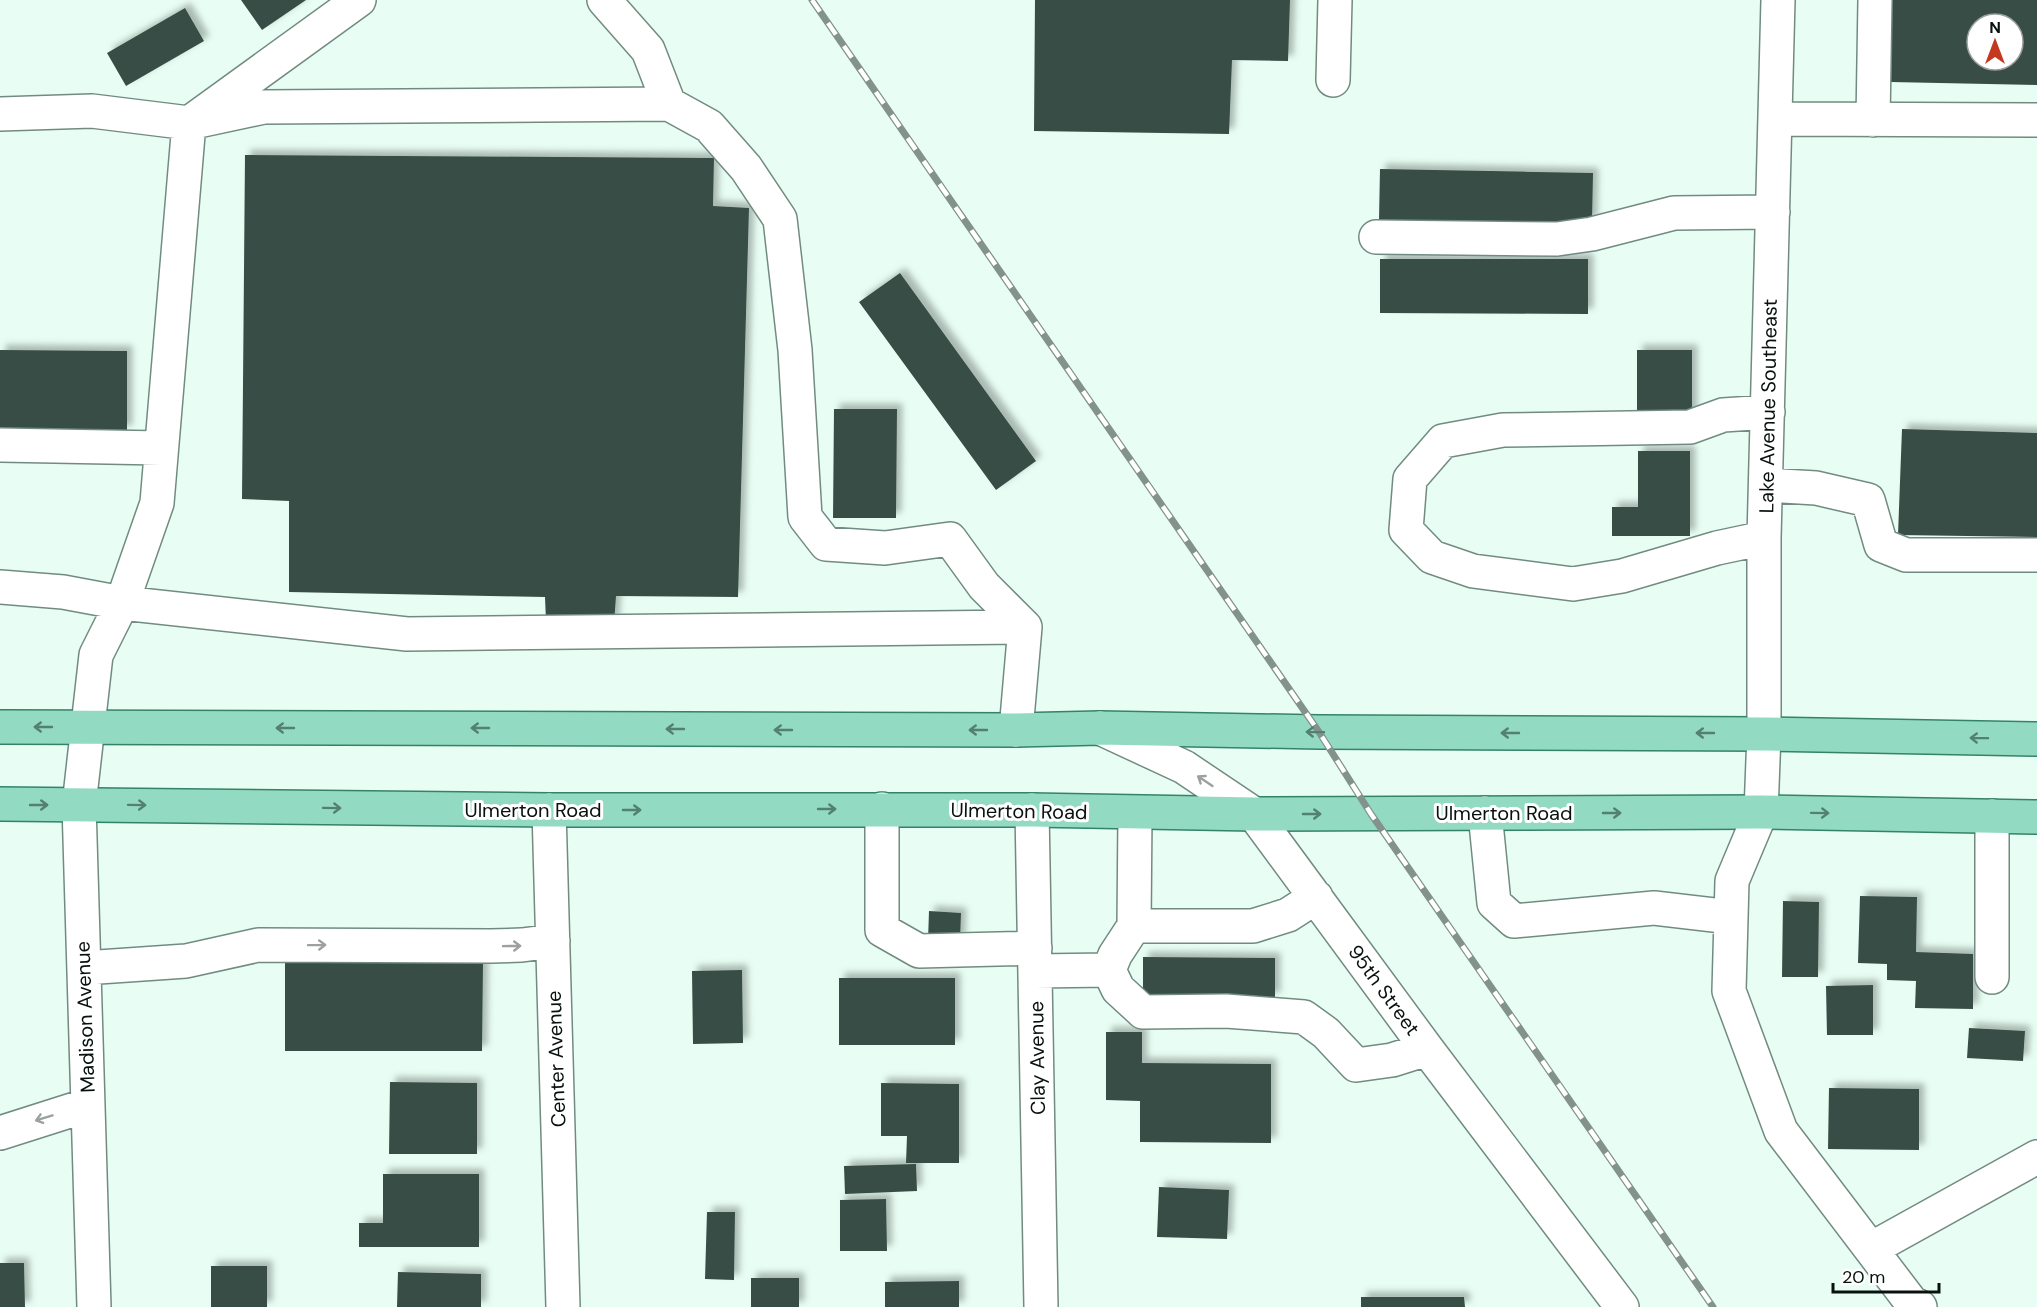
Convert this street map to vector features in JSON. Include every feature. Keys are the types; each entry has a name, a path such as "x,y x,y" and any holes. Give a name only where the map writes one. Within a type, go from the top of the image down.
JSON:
{"main road":[{"path":"0,727 1016,730 1100,728 2037,739"},
{"name":"Ulmerton Road","path":"0,804 549,810 1032,810 1254,814 1761,812 2037,817"}],"street":[{"path":"189,123 359,0"},
{"path":"604,0 648,50 669,104"},
{"path":"1333,80 1335,0"},
{"name":"Lake Avenue Southeast","path":"1761,812 1764,734 1764,538 1778,0"},
{"path":"1873,120 1875,0"},
{"path":"0,114 92,111 189,123 264,107 669,104 709,126 746,168 780,219 795,350 805,517 826,544 885,548 950,539 984,586 1025,627 1016,730"},
{"path":"1775,119 2037,120"},
{"name":"Madison Avenue","path":"94,1307 79,805 86,727 96,655 122,603 157,503 189,123"},
{"path":"1376,237 1557,239 1592,234 1674,213 1773,212"},
{"path":"1764,538 1718,548 1623,576 1573,584 1473,572 1432,557 1406,530 1410,479 1443,441 1503,430 1690,427 1723,415 1767,412"},
{"path":"0,445 161,448"},
{"path":"1766,485 1816,488 1868,500 1881,545 1906,555 2037,555"},
{"path":"0,587 63,592 122,603 406,634 1025,627"},
{"name":"95th Street","path":"1100,728 1184,767 1254,814 1427,1049 1622,1307"},
{"path":"882,809 882,930 919,951 1035,960 1109,970"},
{"name":"Center Avenue","path":"549,810 563,1307"},
{"name":"Clay Avenue","path":"1032,810 1041,1307"},
{"path":"1761,812 1732,881 1729,991 1781,1131 1911,1302 1920,1307"},
{"path":"1135,813 1134,926 1109,970 1118,990 1143,1012 1226,1011 1304,1017 1326,1033 1356,1065 1392,1060 1427,1049"},
{"path":"1485,813 1494,903 1514,921 1654,908 1731,917"},
{"path":"1992,816 1992,977"},
{"path":"1134,926 1253,926 1288,915 1316,897"},
{"path":"84,968 186,961 258,945 491,946 553,941"},
{"path":"0,1133 88,1105"},
{"path":"1871,1249 2037,1156"}],"building":[{"path":"241,0 306,0 262,30"},
{"path":"1035,0 1290,0 1288,61 1232,60 1229,134 1034,131"},
{"path":"1892,0 2037,0 2037,85 1891,82"},
{"path":"185,8 204,41 126,86 107,53"},
{"path":"245,155 714,158 713,206 749,208 738,597 616,596 614,624 546,621 545,597 289,592 289,501 242,499"},
{"path":"1380,169 1593,173 1592,223 1379,220"},
{"path":"1380,259 1588,259 1588,314 1380,313"},
{"path":"900,273 1036,461 996,490 859,302"},
{"path":"0,350 127,351 127,431 0,430"},
{"path":"1637,350 1692,350 1692,418 1637,418"},
{"path":"834,409 897,409 896,518 833,518"},
{"path":"1902,429 2037,433 2037,537 1898,535"},
{"path":"1638,451 1690,451 1690,536 1612,536 1612,507 1638,507"},
{"path":"1860,896 1917,897 1916,952 1973,954 1973,1009 1915,1008 1916,981 1887,980 1887,964 1858,963"},
{"path":"1783,901 1819,902 1818,977 1782,977"},
{"path":"929,911 961,913 960,942 928,941"},
{"path":"1143,957 1275,958 1275,998 1143,998"},
{"path":"285,962 483,963 482,1051 285,1051"},
{"path":"742,970 743,1043 693,1044 692,971"},
{"path":"839,978 955,978 955,1045 839,1045"},
{"path":"1873,985 1873,1035 1827,1035 1826,986"},
{"path":"1969,1028 2025,1031 2023,1061 1967,1058"},
{"path":"1106,1032 1142,1032 1142,1063 1271,1064 1271,1143 1140,1142 1140,1101 1106,1100"},
{"path":"390,1082 477,1083 477,1154 389,1154"},
{"path":"881,1083 959,1084 959,1163 906,1163 907,1136 881,1136"},
{"path":"1829,1088 1919,1089 1919,1150 1828,1149"},
{"path":"916,1164 917,1191 845,1194 844,1166"},
{"path":"383,1174 479,1174 479,1247 359,1247 359,1223 383,1223"},
{"path":"1159,1187 1229,1190 1227,1239 1157,1237"},
{"path":"886,1199 887,1251 840,1251 840,1200"},
{"path":"707,1212 735,1212 734,1280 705,1279"},
{"path":"0,1263 24,1263 25,1307 0,1307"},
{"path":"211,1266 267,1266 267,1307 211,1307"},
{"path":"398,1272 481,1274 481,1307 397,1307"},
{"path":"751,1278 799,1278 799,1307 751,1307"},
{"path":"959,1281 959,1307 885,1307 885,1282"},
{"path":"1361,1297 1464,1297 1465,1307 1361,1307"}],"railway":[{"path":"812,0 1319,732 1371,814 1713,1307"}]}
